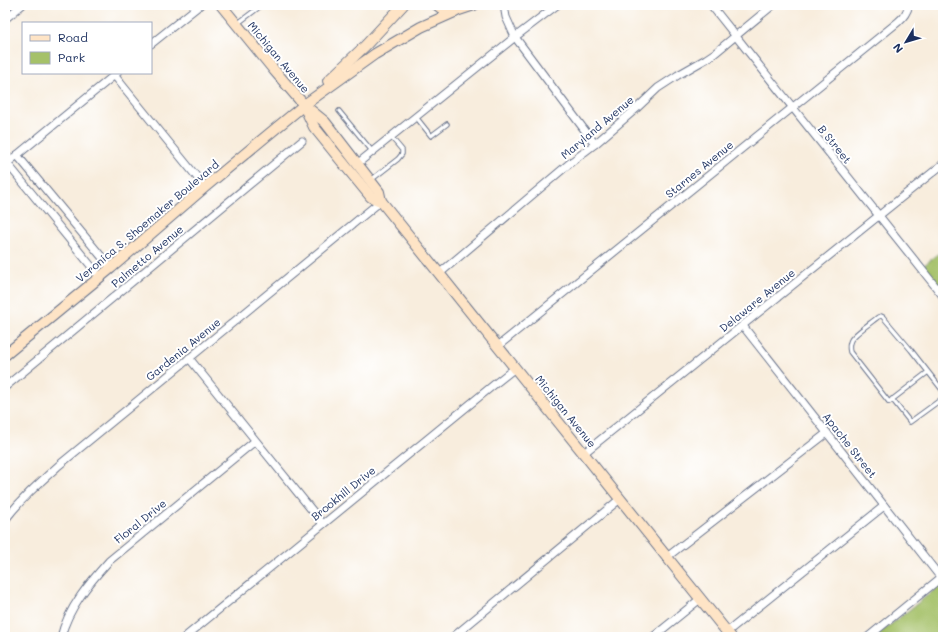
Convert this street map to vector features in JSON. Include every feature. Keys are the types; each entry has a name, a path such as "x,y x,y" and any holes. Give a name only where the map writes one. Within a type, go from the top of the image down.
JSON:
{"street":[{"path":"5,19 22,5"},
{"path":"152,43 200,5"},
{"name":"Michigan Avenue","path":"220,5 304,105 325,122 379,192 381,200 729,634"},
{"name":"Veronica S. Shoemaker Boulevard","path":"304,105 365,46 403,5"},
{"path":"437,5 439,8 455,12"},
{"name":"Veronica S. Shoemaker Boulevard","path":"5,355 111,268 205,187 304,105 375,54 420,27 474,5"},
{"path":"504,5 506,17 515,37 595,144"},
{"path":"357,164 557,5"},
{"name":"B Street","path":"711,5 943,296"},
{"name":"Maryland Avenue","path":"440,273 570,163 595,144 658,88 715,53 773,5"},
{"name":"Starnes Avenue","path":"498,346 898,22 905,16 909,5"},
{"path":"100,277 6,164 115,74 205,187"},
{"name":"Michigan Avenue","path":"304,105 314,127 371,197 381,200"},
{"name":"Palmetto Avenue","path":"5,387 302,141"},
{"path":"18,154 111,268"},
{"name":"Delaware Avenue","path":"584,453 943,164"},
{"name":"Gardenia Avenue","path":"5,520 17,504 37,484 381,200"},
{"name":"Apache Street","path":"743,326 884,506 942,577"},
{"path":"189,358 323,524"},
{"name":"Brookhill Drive","path":"185,637 516,368"},
{"path":"667,557 827,433"},
{"name":"Floral Drive","path":"61,637 69,616 83,592 109,561 255,441"},
{"path":"453,637 620,499"},
{"path":"729,634 884,506"},
{"path":"868,637 942,577"},
{"path":"652,637 700,599"}],"lane":[{"path":"237,25 262,5"},
{"path":"339,111 373,152"},
{"path":"416,117 431,136 447,124"},
{"path":"370,181 398,159 402,154 402,150 391,137"},
{"path":"928,372 889,402 850,352 850,340 878,317 883,317 928,372 943,391"},
{"path":"892,399 910,422 943,398"}],"green space":[{"path":"943,250 943,291 923,266"},
{"path":"943,583 943,637 875,637"}]}
